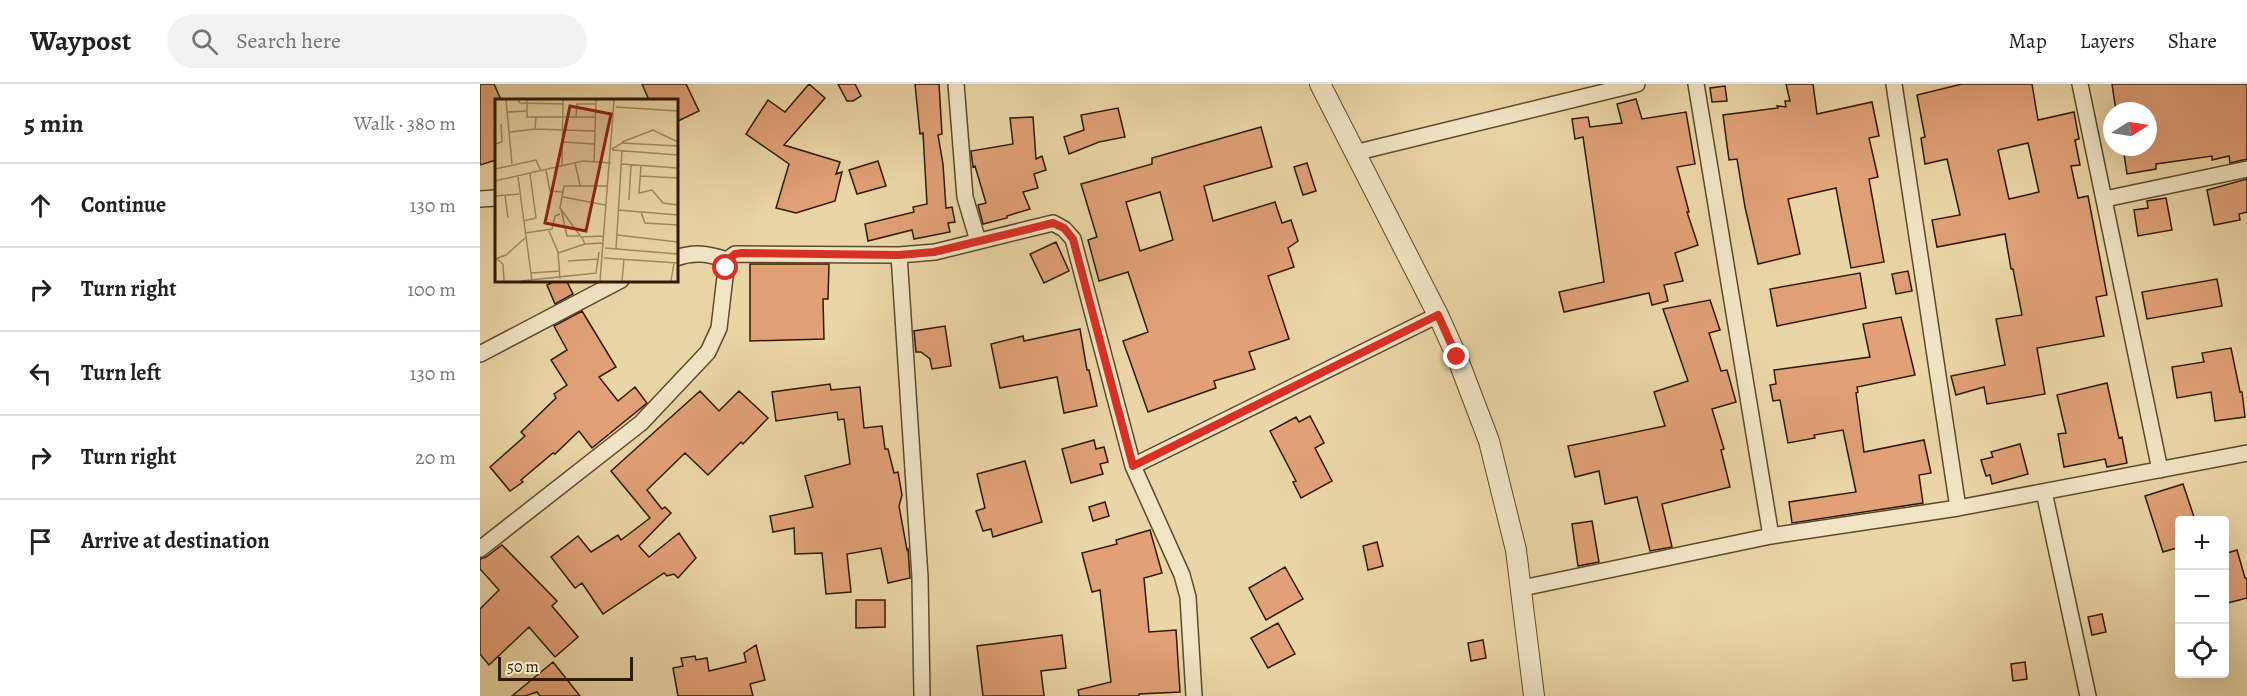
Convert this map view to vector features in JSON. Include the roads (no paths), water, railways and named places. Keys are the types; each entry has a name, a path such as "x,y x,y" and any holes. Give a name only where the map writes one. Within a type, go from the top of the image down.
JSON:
{"street":[{"path":"956,84 965,197 978,241"},
{"path":"1320,84 1438,315 1489,441 1516,550 1535,692"},
{"path":"1354,153 1637,84"},
{"path":"1696,84 1771,536"},
{"path":"1894,84 1958,508"},
{"path":"2080,84 2160,470"},
{"path":"2105,199 2247,169"},
{"path":"480,199 495,198"},
{"path":"480,549 640,423 708,352 719,328 728,260 735,254 899,255 934,252 1053,223 1064,228 1073,239 1133,466 1182,575 1188,597 1194,696"},
{"path":"678,257 688,253 708,253 728,260"},
{"path":"899,255 920,577 921,696"},
{"path":"480,354 617,282"},
{"path":"1133,466 1438,315"},
{"path":"1522,588 1771,536 1958,508 2247,453"},
{"path":"2044,492 2088,696"}]}
